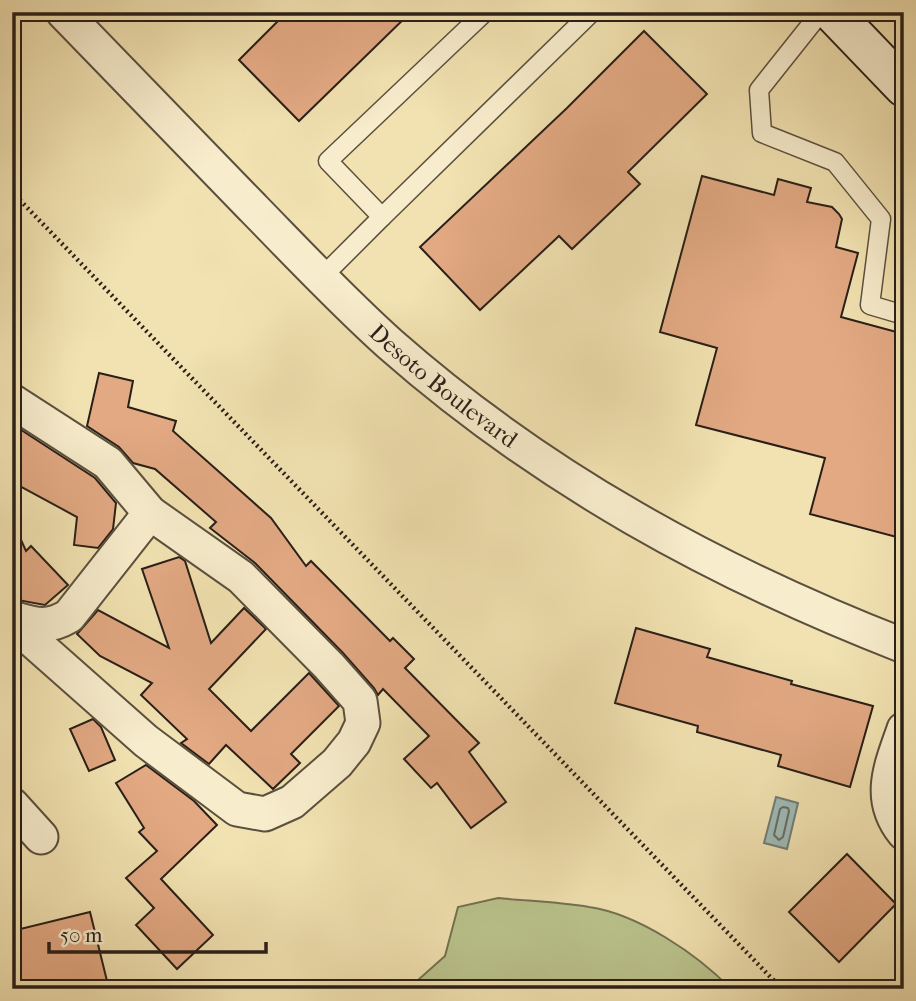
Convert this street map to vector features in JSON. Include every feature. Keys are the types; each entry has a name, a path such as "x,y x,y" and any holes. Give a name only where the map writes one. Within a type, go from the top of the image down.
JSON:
{"main road":[{"path":"832,12 904,87"}],"street":[{"name":"Desoto Boulevard","path":"63,12 321,278 391,344 462,403 549,467 641,524 726,570 823,614 904,646"},
{"path":"12,401 107,463 150,513 240,577 360,701 363,723 337,764 292,802 264,814 237,809 146,741 12,618"},
{"path":"12,618 37,625 55,624 69,617 150,513"},
{"path":"904,729 889,774 888,800 894,821 904,833"},
{"path":"12,804 41,837"}],"lane":[{"path":"382,217 328,161 485,12"},
{"path":"321,278 592,12"},
{"path":"821,12 758,90 762,133 835,162 881,219 870,306 904,315"}],"path":[{"path":"12,192 782,989"}],"green space":[{"path":"498,898 589,907 627,918 666,937 701,962 731,989 408,989 445,956 458,907"}],"water":[{"path":"776,797 798,803 787,849 764,843"}],"building":[{"path":"287,12 411,12 299,121 239,60"},
{"path":"644,31 707,94 628,172 640,184 572,249 559,236 480,310 420,247"},
{"path":"702,176 774,195 778,179 811,188 807,202 832,207 842,219 836,247 858,253 841,317 904,334 904,539 810,514 825,458 696,425 717,348 660,332"},
{"path":"99,373 133,381 128,407 176,421 173,431 271,518 306,566 311,561 390,641 393,638 414,659 405,668 479,743 469,752 506,802 471,828 437,783 431,788 404,759 429,736 383,689 378,695 343,653 255,563 210,528 216,522 155,469 133,463 119,447 87,426"},
{"path":"12,424 95,478 116,503 113,529 98,548 74,545 77,517 12,482"},
{"path":"12,520 26,551 31,546 68,585 45,605 12,599"},
{"path":"179,557 185,561 211,643 244,608 266,629 209,689 251,731 309,673 339,706 291,754 300,763 273,789 226,745 209,764 181,743 187,739 141,695 152,683 100,656 77,634 98,610 169,648 142,569"},
{"path":"636,628 710,649 707,657 792,681 791,684 873,706 850,787 778,766 781,755 697,732 698,726 615,703"},
{"path":"93,719 101,727 115,760 89,771 70,729"},
{"path":"146,765 194,801 217,825 161,879 213,935 177,969 136,925 154,908 126,878 157,851 139,832 144,828 116,783"},
{"path":"847,854 896,904 839,962 789,912"},
{"path":"90,912 109,989 12,989 12,931"}]}
